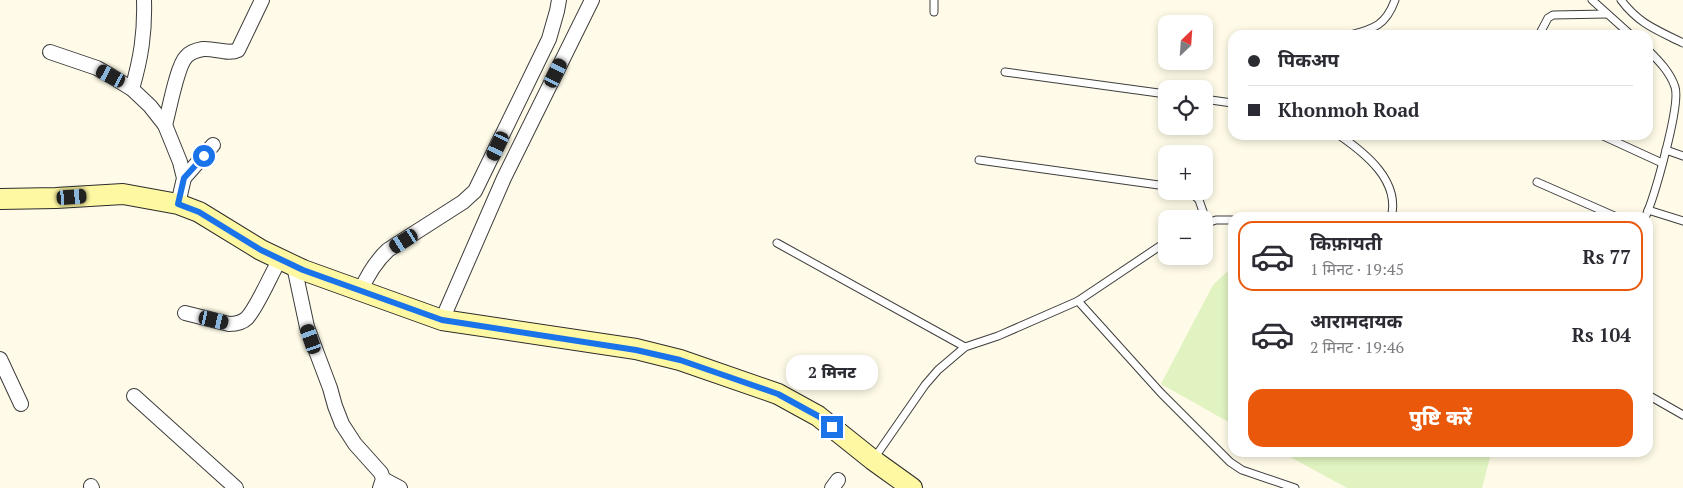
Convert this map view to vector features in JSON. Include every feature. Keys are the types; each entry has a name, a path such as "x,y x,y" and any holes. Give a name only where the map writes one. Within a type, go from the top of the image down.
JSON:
{"main road":[{"path":"0,199 122,194 178,204 199,212 261,250 287,263 442,320 636,350 680,360 778,394 818,416 912,488"}],"street":[{"path":"132,89 144,34 144,0"},
{"path":"165,124 180,68 187,56 203,50 229,52 238,50 262,0"},
{"path":"361,290 378,260 388,250 463,202 475,190 549,39 558,11 559,0"},
{"path":"442,320 504,178 592,0"},
{"path":"50,52 96,68 132,89 150,106 165,124 180,162 184,178 178,204"},
{"path":"184,178 214,146"},
{"path":"185,313 229,324 242,322 287,263"},
{"path":"287,263 307,327 342,424 355,444 381,473 382,484 400,488"},
{"path":"0,359 21,404"},
{"path":"134,396 236,488"}],"lane":[{"path":"934,0 934,12"},
{"path":"1368,30 1383,22 1395,0"},
{"path":"1592,0 1625,30"},
{"path":"1621,0 1637,18 1683,44"},
{"path":"1542,30 1548,18 1553,15 1607,14"},
{"path":"1653,55 1670,74 1676,89 1676,101 1666,150 1648,210 1683,221"},
{"path":"1005,72 1158,93"},
{"path":"1213,100 1228,102"},
{"path":"1346,140 1378,167 1391,192 1392,212"},
{"path":"1612,140 1662,163"},
{"path":"1666,150 1683,156"},
{"path":"978,160 1158,185"},
{"path":"1536,182 1606,212"},
{"path":"1213,221 1228,220"},
{"path":"777,243 965,346"},
{"path":"873,460 924,385 965,346 998,336 1078,301 1158,247"},
{"path":"1078,301 1161,393 1230,462 1242,470 1295,488"},
{"path":"1653,398 1683,415"}],"green space":[{"path":"1228,271 1228,422 1161,384 1213,285"},
{"path":"1290,457 1490,457 1482,488 1347,488"}],"route":[{"path":"204,156 184,178 178,204 199,212 261,250 303,270 442,320 636,350 680,360 778,394 818,416 832,427"}]}
